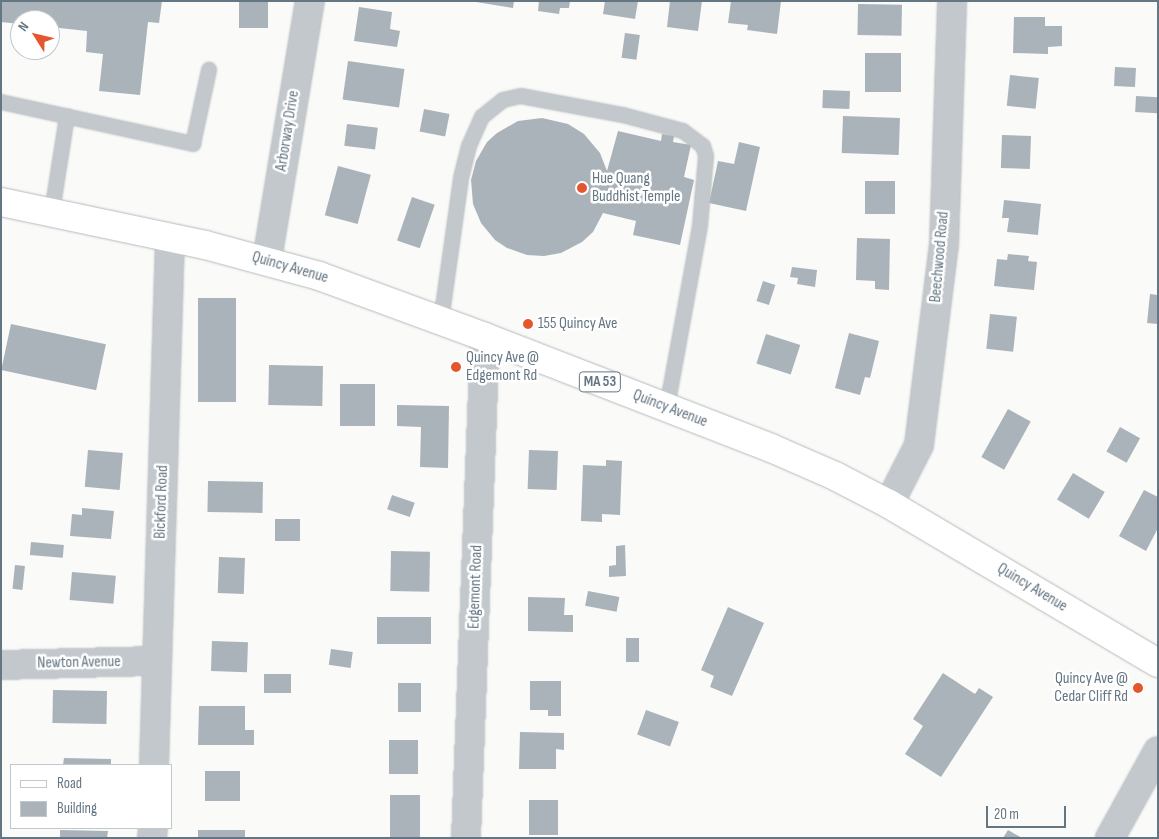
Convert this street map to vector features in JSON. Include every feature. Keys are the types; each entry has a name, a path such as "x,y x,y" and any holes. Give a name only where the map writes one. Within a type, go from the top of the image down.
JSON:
{"main road":[{"name":"Quincy Avenue","path":"1,202 267,260 342,284 485,337 794,458 889,504 1158,663"}],"street":[{"name":"Arborway Drive","path":"267,260 310,1"},
{"name":"Beechwood Road","path":"889,504 918,445 944,245 952,1"},
{"name":"Bickford Road","path":"154,764 170,238"},
{"name":"Edgemont Road","path":"466,838 485,337"},
{"name":"Newton Avenue","path":"1,665 157,661"},
{"path":"1110,838 1158,751"}],"lane":[{"path":"1,102 193,144 209,70"},
{"path":"441,321 461,178 469,146 482,117 503,100 521,96 623,115 683,131 703,146 706,156 700,226 667,408"},
{"path":"52,212 67,116"}],"building":[{"path":"1,1 162,1 159,23 148,22 140,95 99,91 103,54 86,52 87,31 60,28 60,10 10,10 10,23 1,22"},
{"path":"239,1 268,1 268,28 239,28"},
{"path":"470,1 514,1 513,8"},
{"path":"539,1 570,1 569,8 560,8 559,14 538,11"},
{"path":"605,1 638,1 635,19 603,14"},
{"path":"670,1 702,1 698,31 667,27"},
{"path":"731,1 781,1 777,34 747,30 748,25 728,23"},
{"path":"858,4 902,5 901,36 857,35"},
{"path":"359,7 392,12 390,29 400,31 397,47 354,41"},
{"path":"1014,17 1045,17 1045,26 1062,26 1062,46 1048,47 1048,54 1013,53"},
{"path":"625,33 640,35 636,60 622,58"},
{"path":"865,53 901,53 901,92 865,92"},
{"path":"348,61 404,69 399,108 343,100"},
{"path":"1115,67 1136,68 1135,87 1114,86"},
{"path":"1010,75 1039,78 1036,109 1007,106"},
{"path":"823,90 850,91 849,109 822,108"},
{"path":"1136,96 1158,97 1157,113 1135,112"},
{"path":"424,109 450,114 445,137 420,132"},
{"path":"843,116 900,118 899,155 842,153"},
{"name":"Hue Quang Buddhist Temple","path":"542,118 568,124 584,134 600,153 607,171 618,131 661,141 662,134 674,136 673,142 691,145 684,177 694,180 680,245 633,235 636,221 603,213 593,232 582,242 561,253 544,256 527,255 507,248 495,240 481,223 473,204 471,180 476,161 487,142 497,133 518,121"},
{"path":"347,124 378,128 375,150 344,146"},
{"path":"1002,135 1031,136 1030,169 1001,168"},
{"path":"739,142 760,147 746,211 709,203 718,161 734,164"},
{"path":"338,166 371,175 358,224 325,215"},
{"path":"865,181 895,181 895,214 865,214"},
{"path":"412,197 435,205 420,248 397,240"},
{"path":"1004,200 1041,204 1038,235 1007,232 1009,218 1002,218"},
{"path":"857,238 890,239 889,290 875,289 875,281 856,280"},
{"path":"1008,254 1029,256 1028,261 1037,262 1034,290 994,286 997,259 1007,260"},
{"path":"792,267 817,270 815,287 797,284 798,278 790,277"},
{"path":"763,281 775,285 769,305 757,301"},
{"path":"1150,294 1158,295 1158,324 1147,323"},
{"path":"198,298 236,298 236,402 198,402"},
{"path":"990,314 1017,317 1013,352 986,349"},
{"path":"11,324 106,344 96,390 1,370"},
{"path":"849,333 879,341 870,378 865,377 860,395 835,388"},
{"path":"766,334 800,345 791,375 756,363"},
{"path":"269,365 323,366 322,406 268,405"},
{"path":"340,384 375,384 375,426 340,426"},
{"path":"397,405 449,406 448,468 420,467 421,427 397,426"},
{"path":"1008,409 1031,422 1004,470 981,457"},
{"path":"1120,427 1140,438 1127,463 1106,451"},
{"path":"88,450 123,453 120,490 85,487"},
{"path":"529,450 558,451 557,490 528,489"},
{"path":"606,460 622,461 620,515 602,514 602,522 581,521 583,465 606,466"},
{"path":"1073,473 1105,492 1089,519 1057,500"},
{"path":"208,481 263,482 262,513 207,512"},
{"path":"1144,490 1158,497 1158,528 1146,551 1119,536"},
{"path":"392,495 415,503 410,517 387,509"},
{"path":"82,508 114,511 111,539 70,536 72,514 82,515"},
{"path":"275,519 300,519 300,541 275,541"},
{"path":"31,542 64,545 63,558 30,555"},
{"path":"625,545 626,576 609,577 609,566 616,565 616,546"},
{"path":"391,551 430,552 429,592 390,591"},
{"path":"219,557 245,558 244,594 218,593"},
{"path":"15,565 25,566 22,590 12,589"},
{"path":"72,572 116,576 113,604 70,600"},
{"path":"588,591 619,597 617,612 585,606"},
{"path":"528,597 565,598 564,615 573,615 573,632 528,631"},
{"path":"728,607 764,623 732,696 710,687 714,676 701,670"},
{"path":"377,617 431,617 431,644 377,644"},
{"path":"626,638 639,638 639,662 626,662"},
{"path":"212,641 248,642 247,672 211,671"},
{"path":"331,649 353,652 351,668 329,665"},
{"path":"943,673 975,694 979,688 993,697 941,777 905,754 923,726 913,719"},
{"path":"264,674 291,674 291,693 264,693"},
{"path":"530,681 561,681 561,716 548,716 548,710 530,710"},
{"path":"398,683 421,683 421,712 398,712"},
{"path":"53,690 107,691 106,724 52,723"},
{"path":"199,706 245,706 245,730 254,730 254,745 198,745"},
{"path":"646,710 679,722 670,746 637,734"},
{"path":"520,732 564,733 564,750 556,749 556,769 519,769"},
{"path":"389,740 418,740 418,774 389,774"},
{"path":"64,758 111,759 111,764 63,764"},
{"path":"205,771 240,771 240,801 205,801"},
{"path":"390,795 420,795 420,838 390,838"},
{"path":"529,800 558,800 558,835 529,835"},
{"path":"60,830 108,831 107,838 60,838"},
{"path":"198,830 245,830 245,838 198,838"},
{"path":"1008,830 1022,838 1003,838"}],"place":[{"name":"Hue Quang Buddhist Temple","path":"582,188"},
{"name":"155 Quincy Ave","path":"528,324"},
{"name":"Quincy Ave @ Edgemont Rd","path":"456,367"},
{"name":"Quincy Ave @ Cedar Cliff Rd","path":"1138,688"}]}
